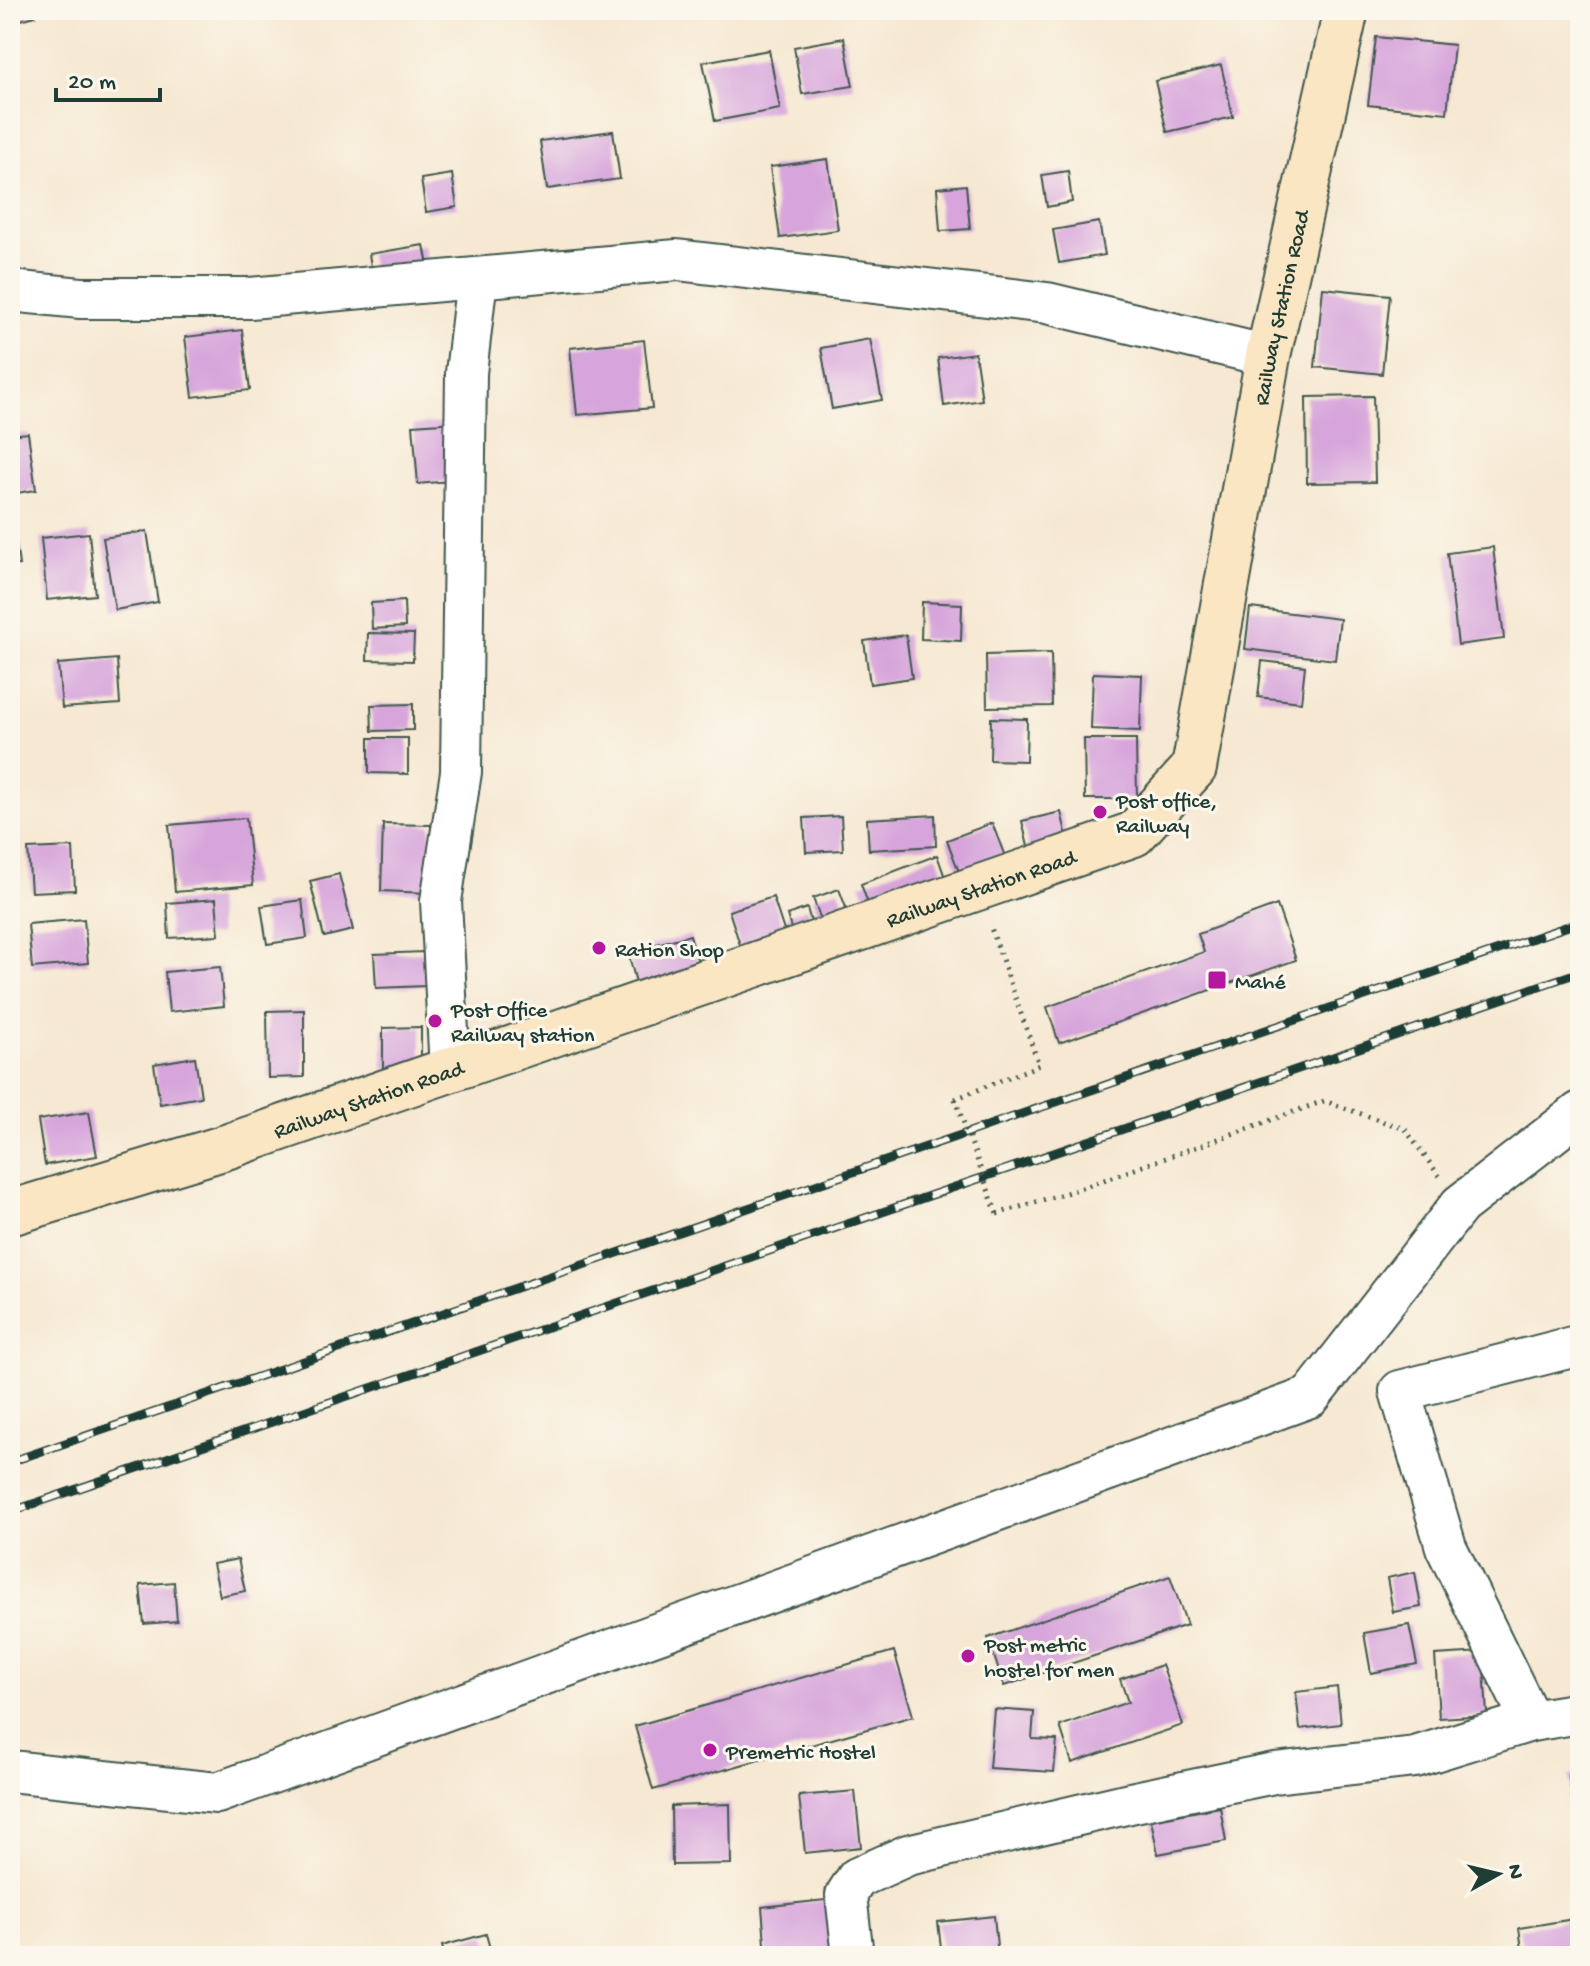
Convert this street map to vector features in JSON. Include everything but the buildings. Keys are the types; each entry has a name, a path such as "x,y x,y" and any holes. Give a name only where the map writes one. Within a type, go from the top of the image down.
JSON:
{"street":[{"name":"Railway Station Road","path":"10,1213 223,1148 1134,834 1194,768 1268,356 1346,10"},
{"path":"10,291 81,298 250,298 677,260 1047,303 1268,356"},
{"path":"450,1070 441,901 461,772 466,373 477,278"},
{"path":"10,1771 217,1793 1310,1397 1460,1205 1580,1112"},
{"path":"1531,1721 1446,1547 1400,1391 1580,1345"},
{"path":"853,1956 846,1895 857,1878 908,1855 1274,1773 1415,1757 1531,1721 1580,1713"}],"path":[{"path":"977,888 1039,1065 955,1099 997,1214 1079,1189 1324,1101 1405,1129 1460,1205"}],"railway":[{"path":"10,1462 1580,922"},
{"path":"10,1512 1580,972"}],"place":[{"name":"Post office, Railway","path":"1100,812"},
{"name":"Ration Shop","path":"599,948"},
{"name":"Mahé","path":"1217,980"},
{"name":"Post Office Railway station","path":"435,1021"},
{"name":"Post metric hostel for men","path":"968,1656"},
{"name":"Premetric Hostel","path":"710,1750"}]}
